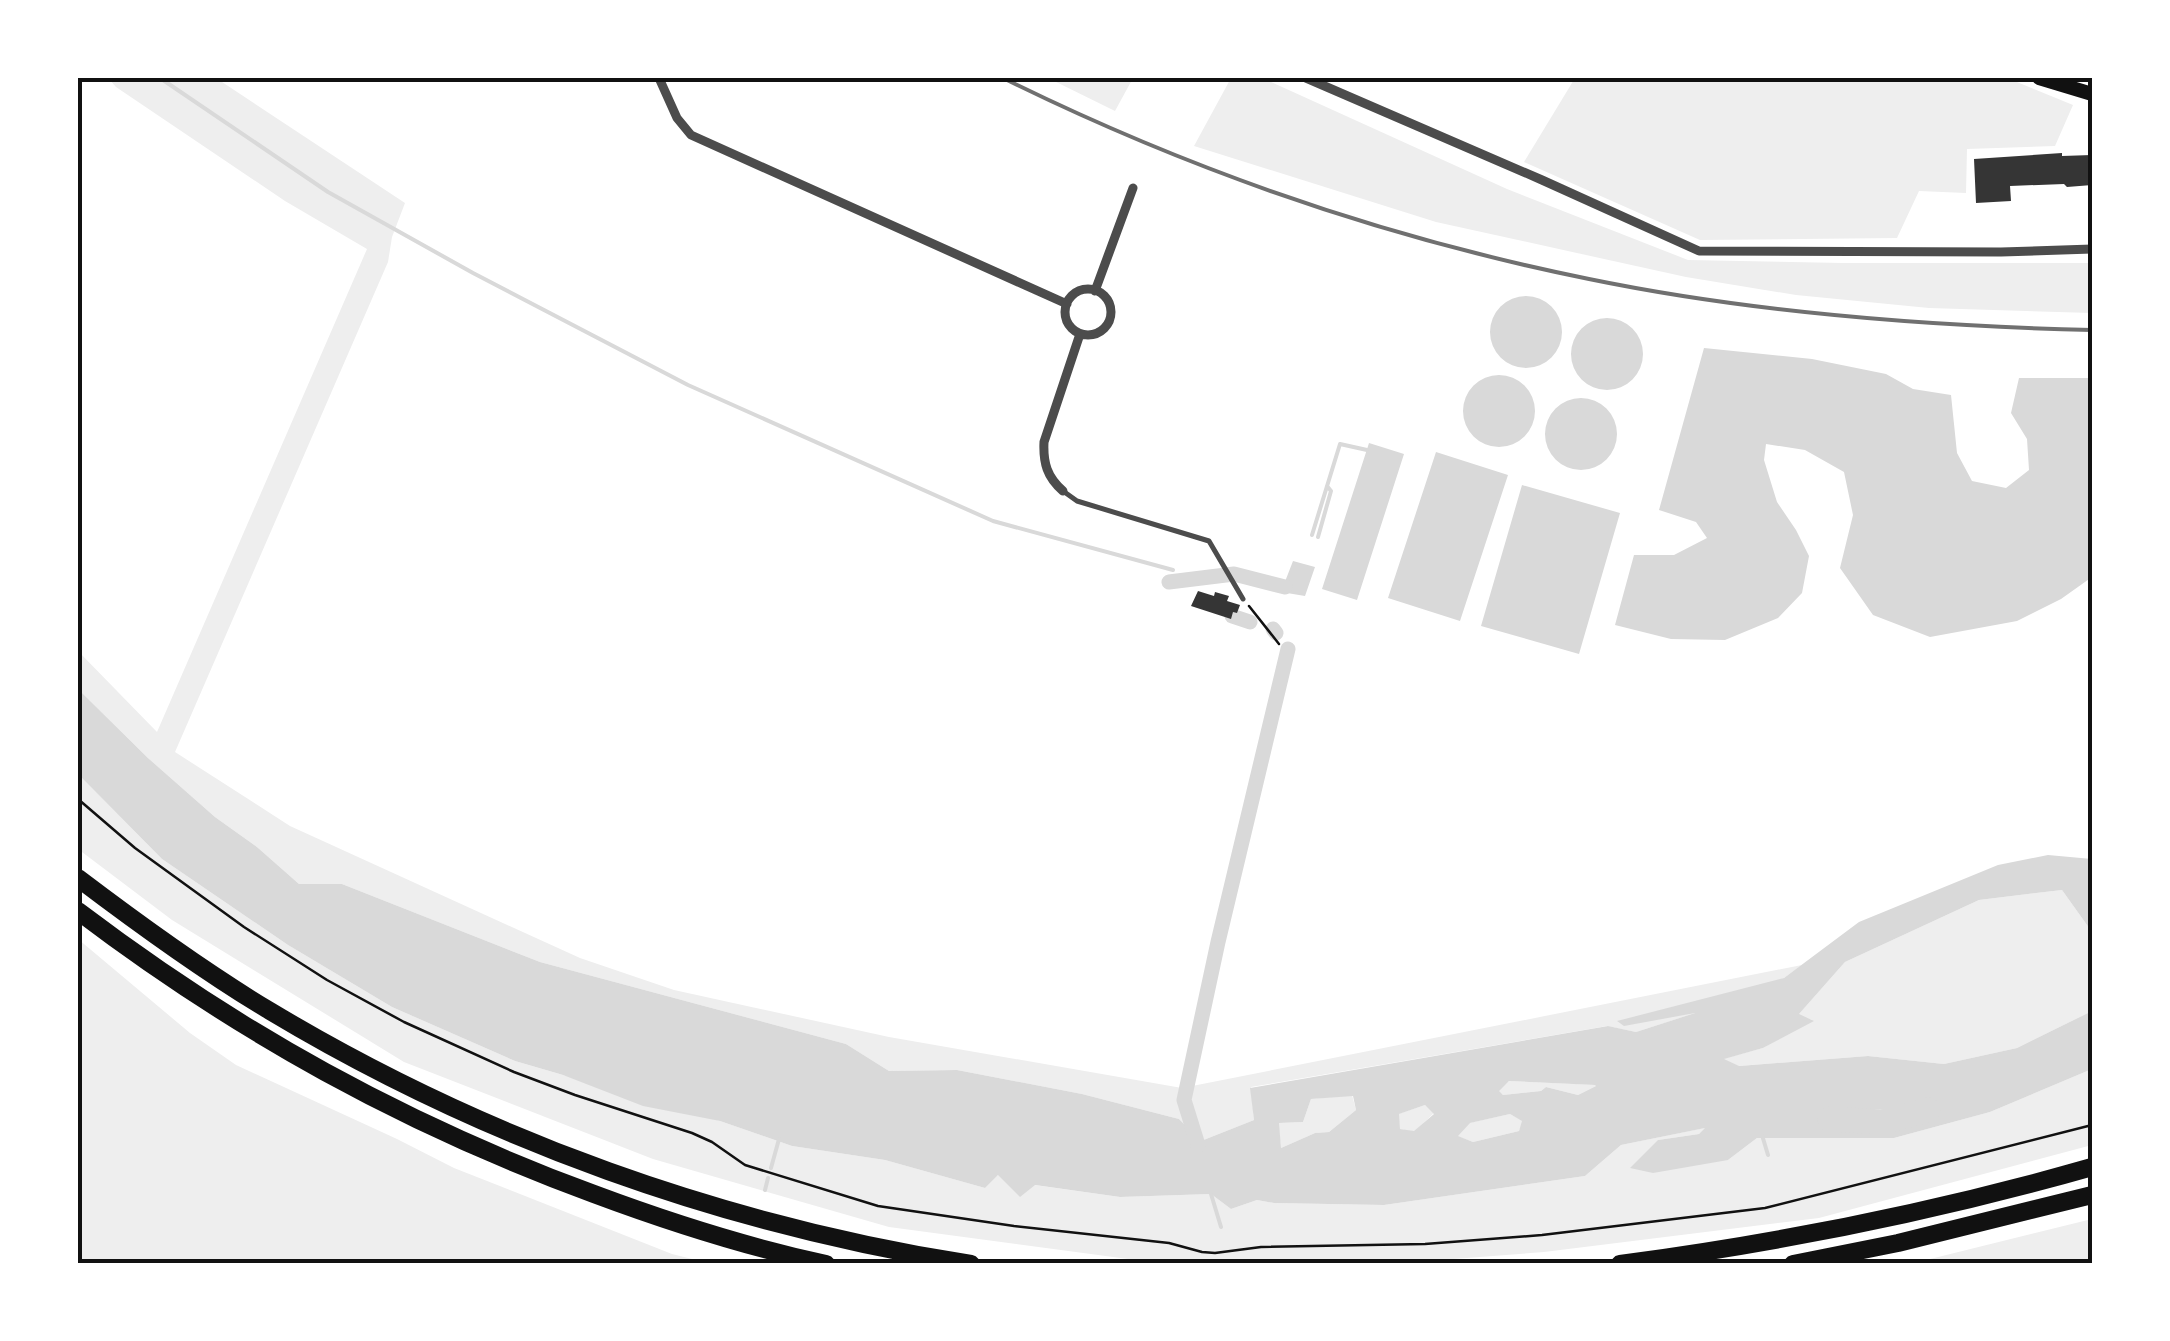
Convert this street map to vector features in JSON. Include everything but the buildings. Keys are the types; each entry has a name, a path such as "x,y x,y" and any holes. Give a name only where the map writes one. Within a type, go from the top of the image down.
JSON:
{"highway":[{"path":"78,878 146,930 270,1011 439,1101 532,1142 664,1191 750,1216 971,1264"},
{"path":"78,911 131,952 258,1035 424,1124 519,1166 660,1218 826,1264"},
{"path":"1620,1264 1711,1252 1896,1216 2092,1167"},
{"path":"1793,1264 1898,1244 2092,1196"}],"main road":[{"path":"2039,78 2092,94"}],"street":[{"path":"658,78 677,118 691,135 1067,304"},
{"path":"1306,78 1699,251 2092,249"},
{"path":"1095,290 1134,188"},
{"path":"1082,290 1095,290 1106,299 1110,320 1101,331 1080,334 1066,318 1067,304 1082,290"},
{"path":"1062,491 1052,481 1043,461 1044,442 1080,334"}],"lane":[{"path":"1062,491 1077,500 1209,540 1243,598"}],"path":[{"path":"1243,598 1279,644"},
{"path":"78,799 149,859 260,938 326,980 404,1022 514,1072 692,1133 745,1165 878,1206 1014,1226 1169,1242 1215,1253 1261,1247 1426,1244 1542,1235 1764,1208 2092,1125"}],"shaded area":[{"path":"108,78 216,78 405,203 392,237 388,262 175,752 290,826 580,958 674,990 889,1037 1182,1088 1802,965 1784,978 1708,1009 1636,1032 1607,1026 1251,1087 1254,1120 1201,1141 1179,1119 1082,1094 957,1070 889,1071 846,1044 540,962 342,884 299,884 148,758 78,689 78,651 157,732 367,249 285,201"},
{"path":"1048,78 1133,78 1115,111"},
{"path":"1231,78 1262,78 1507,189 1688,260 2092,263 2092,313 1929,308 1796,295 1686,277 1436,222 1194,146"},
{"path":"1575,78 2007,78 2073,105 2055,146 1967,149 1966,193 1919,191 1897,238 1700,240 1524,162"},
{"path":"1526,296 1551,307 1562,332 1551,357 1526,368 1501,357 1490,332 1501,307"},
{"path":"1607,318 1632,329 1643,354 1632,379 1607,390 1582,379 1571,354 1582,329"},
{"path":"1704,348 1812,359 1886,374 1913,389 1951,395 1957,453 1972,481 2006,488 2029,470 2027,439 2011,413 2019,378 2092,378 2092,577 2061,599 2017,621 1930,637 1873,615 1840,568 1853,515 1844,472 1805,450 1766,444 1764,460 1777,502 1809,556 1802,593 1778,618 1725,640 1671,639 1615,625 1634,555 1674,555 1707,538 1696,522 1659,510"},
{"path":"1499,375 1524,386 1535,411 1524,436 1499,447 1474,436 1463,411 1474,386"},
{"path":"1581,398 1606,409 1617,434 1606,459 1581,470 1556,459 1545,434 1556,409"},
{"path":"1369,443 1404,454 1357,600 1322,589"},
{"path":"1436,452 1508,475 1460,621 1388,598"},
{"path":"1522,485 1620,513 1579,654 1481,626"},
{"path":"1293,561 1315,567 1305,596 1281,592"},
{"path":"78,689 148,758 299,884 342,884 540,962 846,1044 889,1071 957,1070 1082,1094 1179,1119 1201,1141 1254,1120 1250,1088 1608,1026 1636,1032 1695,1013 1624,1026 1617,1021 1784,978 1859,922 1998,865 2048,855 2092,859 2092,932 2062,890 1979,900 1845,962 1799,1014 1814,1021 1763,1048 1724,1059 1739,1066 1868,1056 1944,1064 2017,1048 2092,1011 2092,1069 1990,1112 1894,1138 1757,1138 1728,1160 1653,1173 1630,1168 1658,1140 1699,1134 1705,1128 1621,1145 1585,1176 1384,1205 1257,1200 1231,1209 1211,1194 1120,1197 1035,1185 1020,1197 998,1175 985,1188 885,1160 792,1146 720,1121 643,1106 515,1061 392,1007 288,945 162,859 78,774","holes":["1509,1081 1596,1086 1578,1095 1546,1087 1541,1091 1503,1095 1499,1091","1353,1096 1356,1110 1329,1132 1315,1133 1281,1148 1279,1123 1303,1122 1311,1099","1425,1105 1434,1114 1414,1131 1400,1129 1399,1114","1868,1109 1913,1111 1881,1125 1859,1124","1510,1114 1522,1121 1519,1131 1473,1142 1458,1136 1470,1123"]},
{"path":"78,774 162,859 288,945 392,1007 515,1061 792,1146 885,1160 985,1188 998,1175 1034,1185 1120,1197 1211,1194 1231,1209 1257,1200 1384,1205 1585,1176 1621,1145 1709,1127 1699,1134 1658,1140 1728,1160 1757,1138 1894,1138 1990,1112 2092,1069 2092,1145 1819,1218 1544,1252 1401,1263 1143,1261 889,1227 653,1159 404,1062 172,920 78,849"},
{"path":"2062,890 2092,932 2092,1011 2017,1048 1944,1064 1868,1056 1738,1066 1722,1059 1763,1048 1812,1020 1798,1015 1845,962 1979,900"},
{"path":"78,939 190,1033 236,1065 454,1168 672,1254 708,1263 78,1263"},
{"path":"1509,1081 1598,1085 1578,1095 1546,1087 1541,1091 1503,1095 1498,1091"},
{"path":"1352,1095 1356,1110 1329,1132 1315,1133 1281,1148 1278,1123 1303,1122 1311,1099"},
{"path":"1425,1105 1434,1113 1414,1132 1400,1129 1398,1114"},
{"path":"1868,1109 1915,1110 1881,1125 1859,1124"},
{"path":"1510,1114 1523,1121 1519,1131 1473,1142 1457,1136 1469,1123"},
{"path":"2092,1219 2092,1263 1914,1263"}],"waterway":[{"path":"160,78 328,192 688,385 993,521 1173,570"},
{"path":"1312,535 1340,444 1367,450"},
{"path":"1318,537 1331,491 1327,486"},
{"path":"1169,582 1234,574 1285,587"},
{"path":"1232,616 1250,622"},
{"path":"1273,629 1276,633"},
{"path":"1198,1145 1184,1100 1288,649"},
{"path":"1830,1119 1882,1122 1928,1110"},
{"path":"1762,1135 1768,1155"},
{"path":"771,1168 779,1139"},
{"path":"765,1190 768,1178"},
{"path":"1211,1194 1221,1227"}],"railway":[{"path":"1003,78 1216,171 1363,221 1513,262 1651,291 1776,309 1903,321 2092,330"}]}
